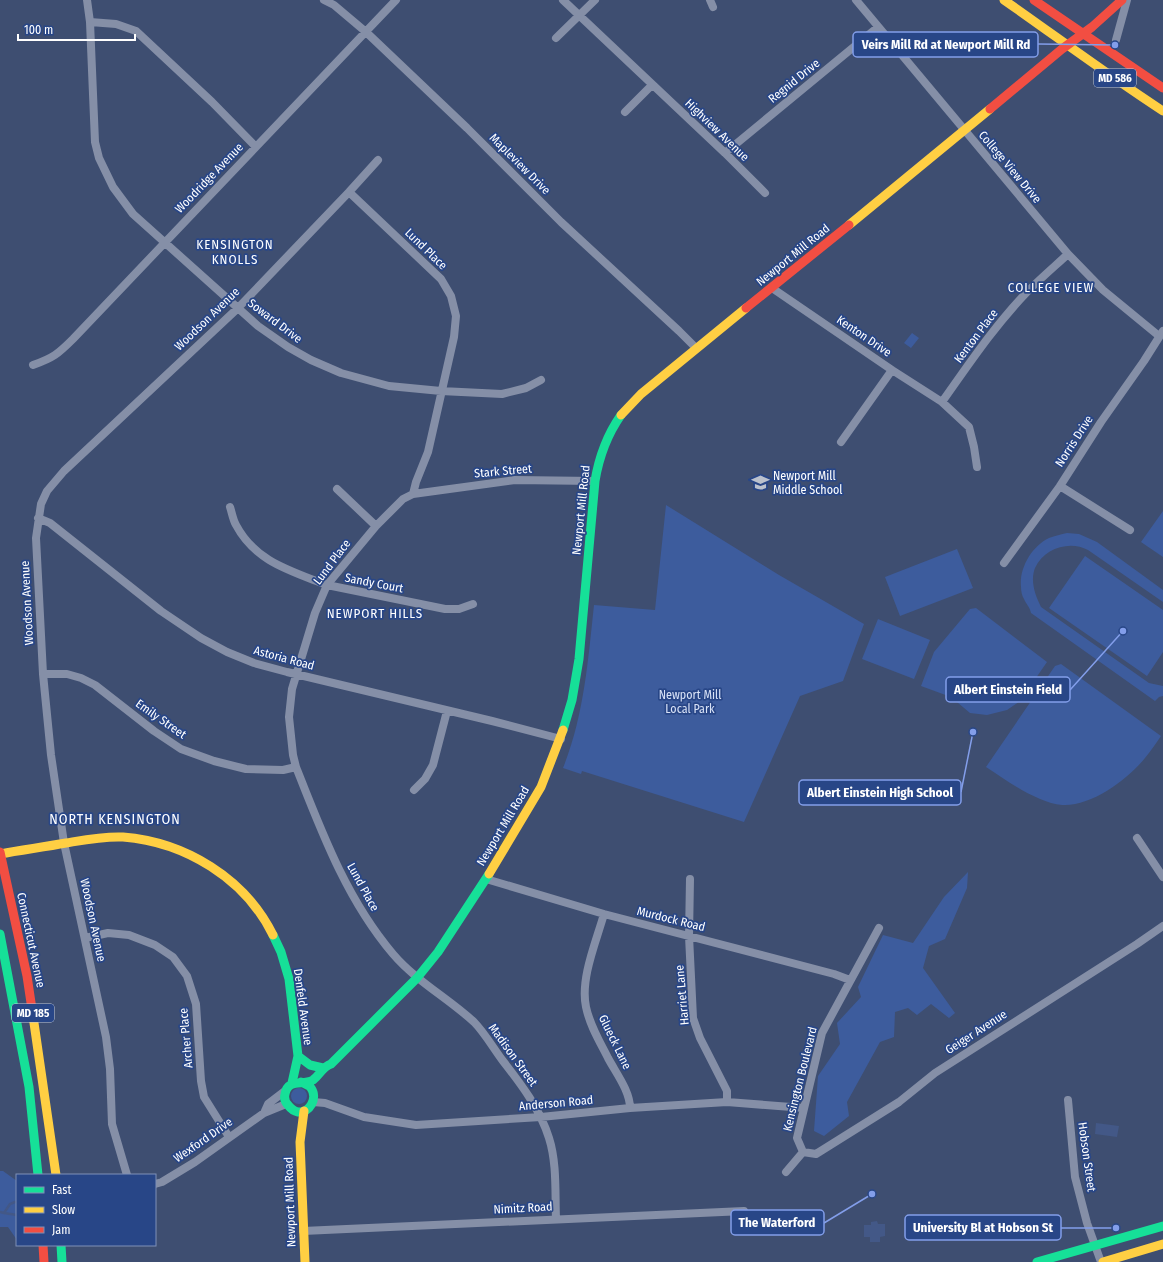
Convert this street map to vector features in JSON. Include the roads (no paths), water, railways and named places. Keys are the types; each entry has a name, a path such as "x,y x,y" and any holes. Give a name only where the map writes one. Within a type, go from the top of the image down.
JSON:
{"street":[{"name":"Soward Drive","path":"87,0 90,22 95,142 99,158 113,187 132,214 258,326 288,347 311,360 341,373 389,386 441,391 502,394 526,388 541,380"},
{"name":"Mapleview Drive","path":"324,0 334,5 366,32 467,128 561,222 680,331 696,348"},
{"name":"Woodridge Avenue","path":"33,365 50,359 60,352 396,0"},
{"name":"Highview Avenue","path":"563,0 725,153 765,193"},
{"path":"556,38 595,0"},
{"name":"College View Drive","path":"856,0 1068,254 1103,290 1161,333"},
{"name":"MD 586","path":"1004,0 1163,111"},
{"name":"MD 586","path":"1034,0 1163,88"},
{"name":"Newport Mill Road","path":"304,1084 327,1066 417,978 438,952 486,880 541,787 561,739 572,700 579,659 595,481 599,460 614,425 622,413 641,394 696,348 772,288 1068,44 1083,34 1122,0"},
{"path":"1116,40 1127,0"},
{"path":"90,22 116,24 136,31 212,102 256,146"},
{"name":"Regnid Drive","path":"725,153 878,27"},
{"path":"625,112 652,85"},
{"name":"Woodson Avenue","path":"127,1174 112,1124 110,1068 106,1037 64,843 51,755 43,674 36,538 41,504 47,491 64,471 238,308 378,160"},
{"name":"Lund Place","path":"349,192 441,279 451,296 456,316 454,337 428,452 416,482 413,494 403,499 376,526 327,585 315,613 292,689 290,717 293,755 296,767 326,843 350,890 369,922 393,954 417,978"},
{"name":"Kenton Place","path":"942,402 1002,321 1028,292 1068,254"},
{"name":"Kenton Drive","path":"772,288 892,370 942,402 968,427 974,447 977,467"},
{"name":"Norris Drive","path":"1004,564 1060,486 1101,422 1144,361 1161,333"},
{"path":"841,442 892,370"},
{"name":"Stark Street","path":"413,494 515,480 595,481"},
{"path":"1060,486 1130,530"},
{"path":"337,489 376,526"},
{"name":"Sandy Court","path":"230,507 236,524 247,542 267,560 327,585 445,609 459,609 473,604"},
{"name":"Astoria Road","path":"38,518 50,523 161,611 201,638 227,652 254,663 296,674 561,739"},
{"name":"Emily Street","path":"43,674 67,674 81,678 95,685 154,731 181,749 214,761 246,769 283,770 296,767"},
{"path":"414,790 425,779 433,765 446,711"},
{"name":"Denfeld Avenue","path":"0,854 88,839 122,837 157,842 193,856 222,873 246,895 267,923 281,952 290,979 298,1058 304,1084"},
{"path":"1137,838 1163,877"},
{"name":"Connecticut Avenue","path":"0,854 27,976 56,1174"},
{"name":"Murdock Road","path":"486,880 604,914 834,974 850,980"},
{"name":"Harriet Lane","path":"690,880 690,936 693,1018 700,1038 727,1091 727,1102"},
{"name":"Glueck Lane","path":"604,914 587,973 585,993 586,1006 595,1033 624,1086 630,1101 630,1108"},
{"name":"Geiger Avenue","path":"803,1152 816,1154 899,1102 935,1074 1163,926"},
{"name":"Kensington Boulevard","path":"803,1152 797,1138 822,1033 878,928"},
{"name":"Archer Place","path":"84,938 108,933 129,936 155,945 173,957 187,976 196,1004 201,1081 204,1097 229,1137"},
{"name":"MD 185","path":"0,934 29,1088 38,1174"},
{"name":"Madison Street","path":"417,978 474,1023 524,1089 541,1117 550,1138 553,1156 556,1219"},
{"path":"298,1058 310,1065 327,1066"},
{"name":"Denfeld Avenue","path":"298,1058 294,1068 304,1084"},
{"path":"304,1084 313,1102 311,1106 304,1111 290,1107 285,1100 285,1091 304,1084"},
{"name":"Wexford Drive","path":"264,1113 268,1104 285,1091"},
{"name":"Hobson Street","path":"1068,1100 1075,1178 1087,1223 1102,1262"},
{"name":"Anderson Road","path":"313,1102 325,1103 364,1117 416,1125 541,1117 630,1108 727,1102 804,1108"},
{"name":"Newport Mill Road","path":"290,1107 300,1142"},
{"name":"Wexford Drive","path":"156,1184 162,1182 195,1162 264,1113 290,1107"},
{"name":"Newport Mill Road","path":"304,1111 300,1142 305,1262"},
{"path":"786,1172 803,1152"},
{"name":"Nimitz Road","path":"304,1231 744,1211"},
{"path":"1037,1262 1163,1226"},
{"path":"1102,1262 1163,1244"},
{"path":"43,1246 44,1262"},
{"path":"61,1246 62,1262"}],"waterway":[{"path":"0,1212 4,1213 10,1204 15,1202"},
{"path":"4,1213 16,1215"}],"place":[{"name":"Veirs Mill Rd at Newport Mill Rd","path":"1115,45"},
{"name":"Newport Mill Middle School","path":"760,483"},
{"name":"Albert Einstein Field","path":"1123,631"},
{"name":"Albert Einstein High School","path":"973,732"},
{"name":"The Waterford","path":"872,1194"},
{"name":"University Bl at Hobson St","path":"1116,1228"}],"district":[{"name":"KENSINGTON KNOLLS","path":"235,252"},
{"name":"COLLEGE VIEW","path":"1051,287"},
{"name":"NEWPORT HILLS","path":"375,613"},
{"name":"NORTH KENSINGTON","path":"115,819"}],"park label":[{"name":"Newport Mill Local Park","path":"690,702"}]}
